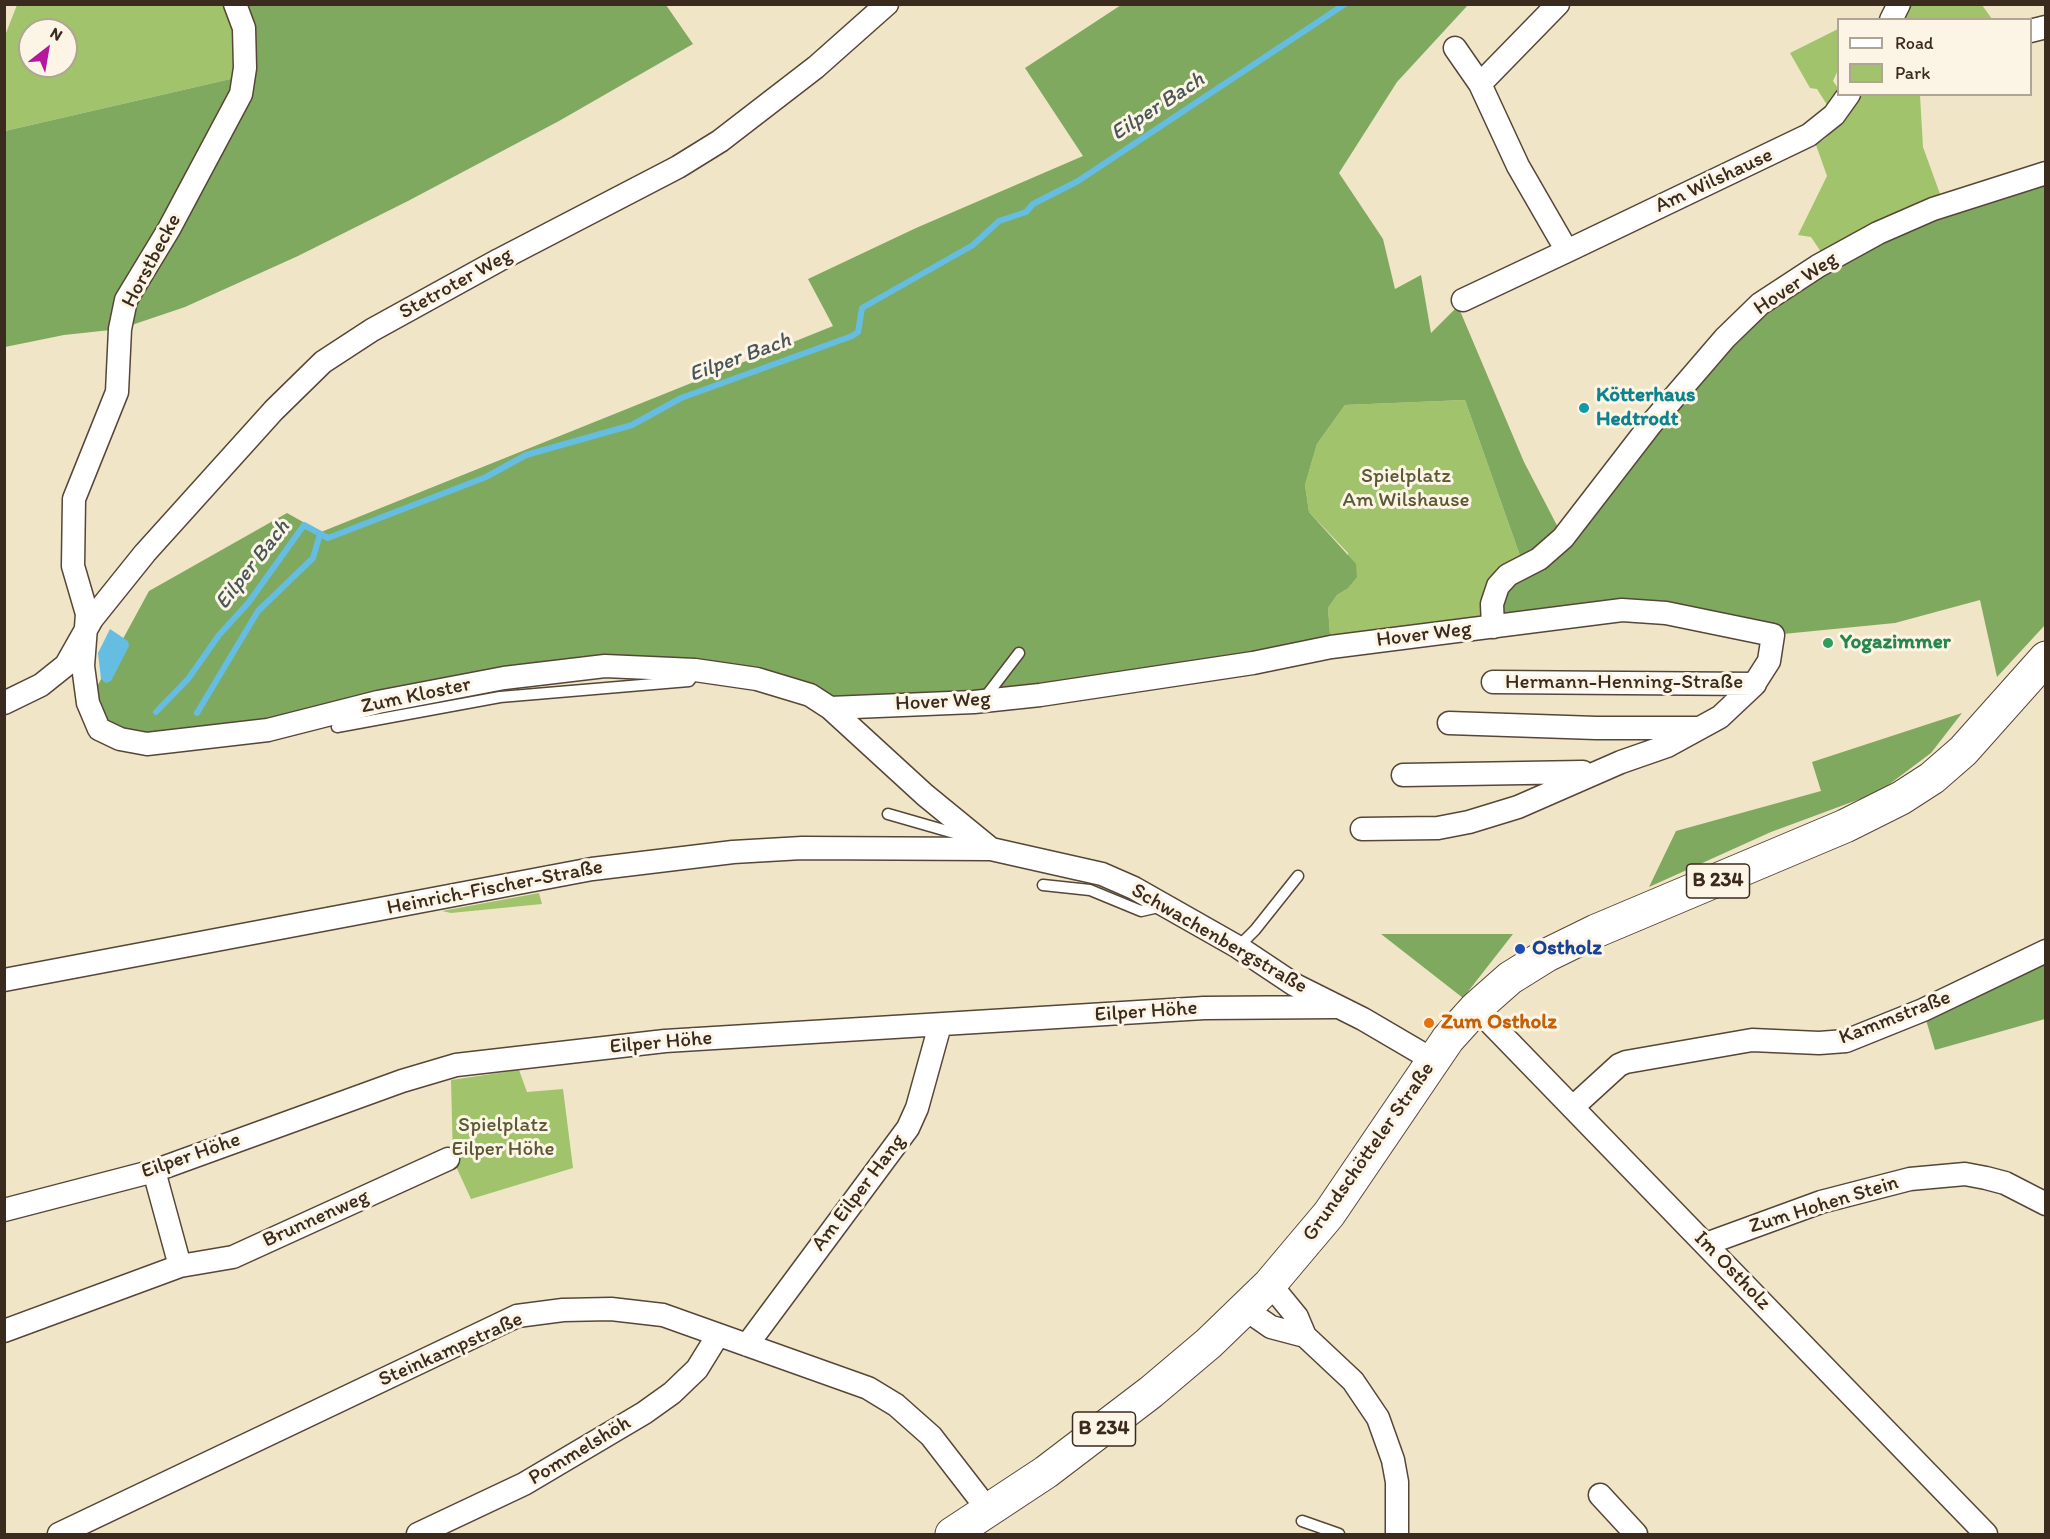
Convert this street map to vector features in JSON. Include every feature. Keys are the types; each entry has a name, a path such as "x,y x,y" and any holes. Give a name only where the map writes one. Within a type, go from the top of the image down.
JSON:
{"main road":[{"name":"Grundschötteler Straße","path":"952,1534 1088,1442 1151,1392 1245,1309 1270,1284 1335,1206 1433,1060 1476,1008 1510,978 1547,955 1596,931 1845,826 1901,798 1932,778 1963,752 2046,658"}],"street":[{"name":"Horstbecke","path":"85,633 87,614 73,566 74,499 117,392 120,329 126,300 169,229 241,94 245,68 244,28 235,4"},
{"name":"Stetroter Weg","path":"4,703 40,685 66,665 92,619 171,523 274,410 323,362 391,319 678,167 720,141 816,67 874,19 887,4"},
{"path":"1480,84 1558,4"},
{"path":"1892,18 1899,4"},
{"path":"1455,48 1480,84 1518,166 1567,251"},
{"name":"Am Wilshause","path":"1463,300 1809,135 1834,115 1848,96"},
{"name":"Hover Weg","path":"830,708 981,701 1242,665 1331,647 1493,627 1492,604 1498,586 1508,575 1539,559 1563,538 1644,432 1725,338 1760,304 1818,266 1878,233 1933,208 2046,173"},
{"name":"Hermann-Henning-Straße","path":"1362,829 1438,828 1469,822 1518,807 1597,772 1667,746 1720,717 1755,684 1769,661 1773,635 1666,613 1622,610 1493,627"},
{"name":"Zum Kloster","path":"85,633 83,666 86,693 99,729 120,739 147,744 268,730 378,702 504,678 605,666 695,670 757,679 810,695 830,708"},
{"name":"Hermann-Henning-Straße","path":"1493,682 1755,684"},
{"name":"Schwachenbergstraße","path":"830,708 925,795 985,845 1102,874 1166,904 1238,947 1295,985 1340,1007 1433,1060"},
{"name":"Hermann-Henning-Straße","path":"1449,723 1596,729 1701,728"},
{"name":"Hermann-Henning-Straße","path":"1403,776 1597,772"},
{"name":"Heinrich-Fischer-Straße","path":"4,980 592,869 722,853 802,848 985,845"},
{"name":"Kammstraße","path":"1573,1107 1619,1065 1626,1062 1752,1040 1819,1043 1846,1041 1923,1010 2046,951"},
{"name":"Eilper Höhe","path":"4,1210 154,1171 402,1080 456,1065 665,1041 1204,1008 1340,1007"},
{"name":"Im Ostholz","path":"1476,1008 1706,1244 1975,1531"},
{"name":"Am Eilper Hang","path":"747,1345 908,1128 917,1108 940,1024"},
{"name":"Brunnenweg","path":"4,1331 180,1266 233,1257 448,1159"},
{"path":"154,1171 180,1266"},
{"name":"Zum Hohen Stein","path":"1706,1244 1868,1188 1933,1176 1965,1174 1986,1178 2005,1183 2046,1204"},
{"path":"1270,1284 1297,1317 1305,1336 1353,1381 1378,1418 1393,1460 1397,1482 1397,1534"},
{"name":"Steinkampstraße","path":"59,1534 517,1316 563,1310 611,1309 663,1315 883,1396 931,1436 989,1511"},
{"path":"1245,1309 1271,1327 1305,1336"},
{"name":"Pommelshöh","path":"418,1534 524,1484 644,1413 672,1393 697,1369 718,1335"},
{"path":"1600,1496 1636,1534"}],"lane":[{"path":"981,701 1019,653"},
{"path":"337,727 500,698 689,681 693,679 695,670"},
{"path":"888,814 985,845"},
{"path":"1238,947 1255,930 1298,876"},
{"path":"1043,885 1090,890 1142,911 1158,909 1166,904"},
{"path":"1302,1521 1339,1534"}],"green space":[{"path":"1907,4 1982,5 1991,18 1900,18"},
{"path":"17,5 231,5 237,32 235,78 5,131 4,38"},
{"path":"242,5 666,5 693,44 559,121 408,201 298,256 185,307 120,329 64,335 5,347 5,131 235,78"},
{"path":"1121,5 1468,5 1397,82 1339,173 1383,239 1395,289 1421,275 1431,333 1458,306 1524,462 1563,537 1725,338 1818,266 2045,173 2045,625 1997,677 1980,600 1895,623 1773,635 1666,613 1493,627 1492,604 1524,567 1465,400 1345,405 1317,444 1305,485 1309,512 1356,564 1357,577 1347,589 1337,595 1328,608 1331,647 903,704 810,695 605,666 268,730 120,739 88,703 149,591 287,513 321,532 833,326 808,279 916,228 1083,156 1025,68"},
{"path":"1837,30 1837,72 1833,81 1837,87 1837,96 1829,108 1817,89 1810,88 1790,53"},
{"path":"1859,96 1920,96 1923,147 1944,205 1827,261 1811,237 1798,235 1827,176 1816,145 1826,138"},
{"name":"Spielplatz Am Wilshause","path":"1465,400 1524,567 1493,627 1331,647 1328,608 1337,595 1347,589 1348,553 1309,512 1305,485 1317,444 1345,405"},
{"path":"1962,713 1931,753 1879,792 1771,832 1649,887 1676,831 1821,791 1812,762"},
{"path":"539,893 542,904 451,913 442,911"},
{"path":"1381,934 1513,934 1463,998"},
{"path":"2045,951 2045,1019 1935,1050 1923,1010"},
{"name":"Spielplatz Eilper Höhe","path":"519,1070 527,1092 563,1089 573,1168 471,1199 453,1160 451,1080"}],"water":[{"path":"110,629 128,641 129,646 111,681 106,683 101,679 98,653"}],"waterway":[{"name":"Eilper Bach","path":"156,712 188,679 219,635 249,602 304,525 328,538 486,477 526,455 632,425 681,398 852,336 858,332 862,308 973,245 999,221 1026,212 1033,204 1078,181 1345,4"},
{"path":"197,713 258,611 313,558 320,534"}],"place":[{"name":"Kötterhaus Hedtrodt","path":"1584,408"},
{"name":"Yogazimmer","path":"1828,643"},
{"name":"Ostholz","path":"1520,949"},
{"name":"Zum Ostholz","path":"1429,1023"}]}
